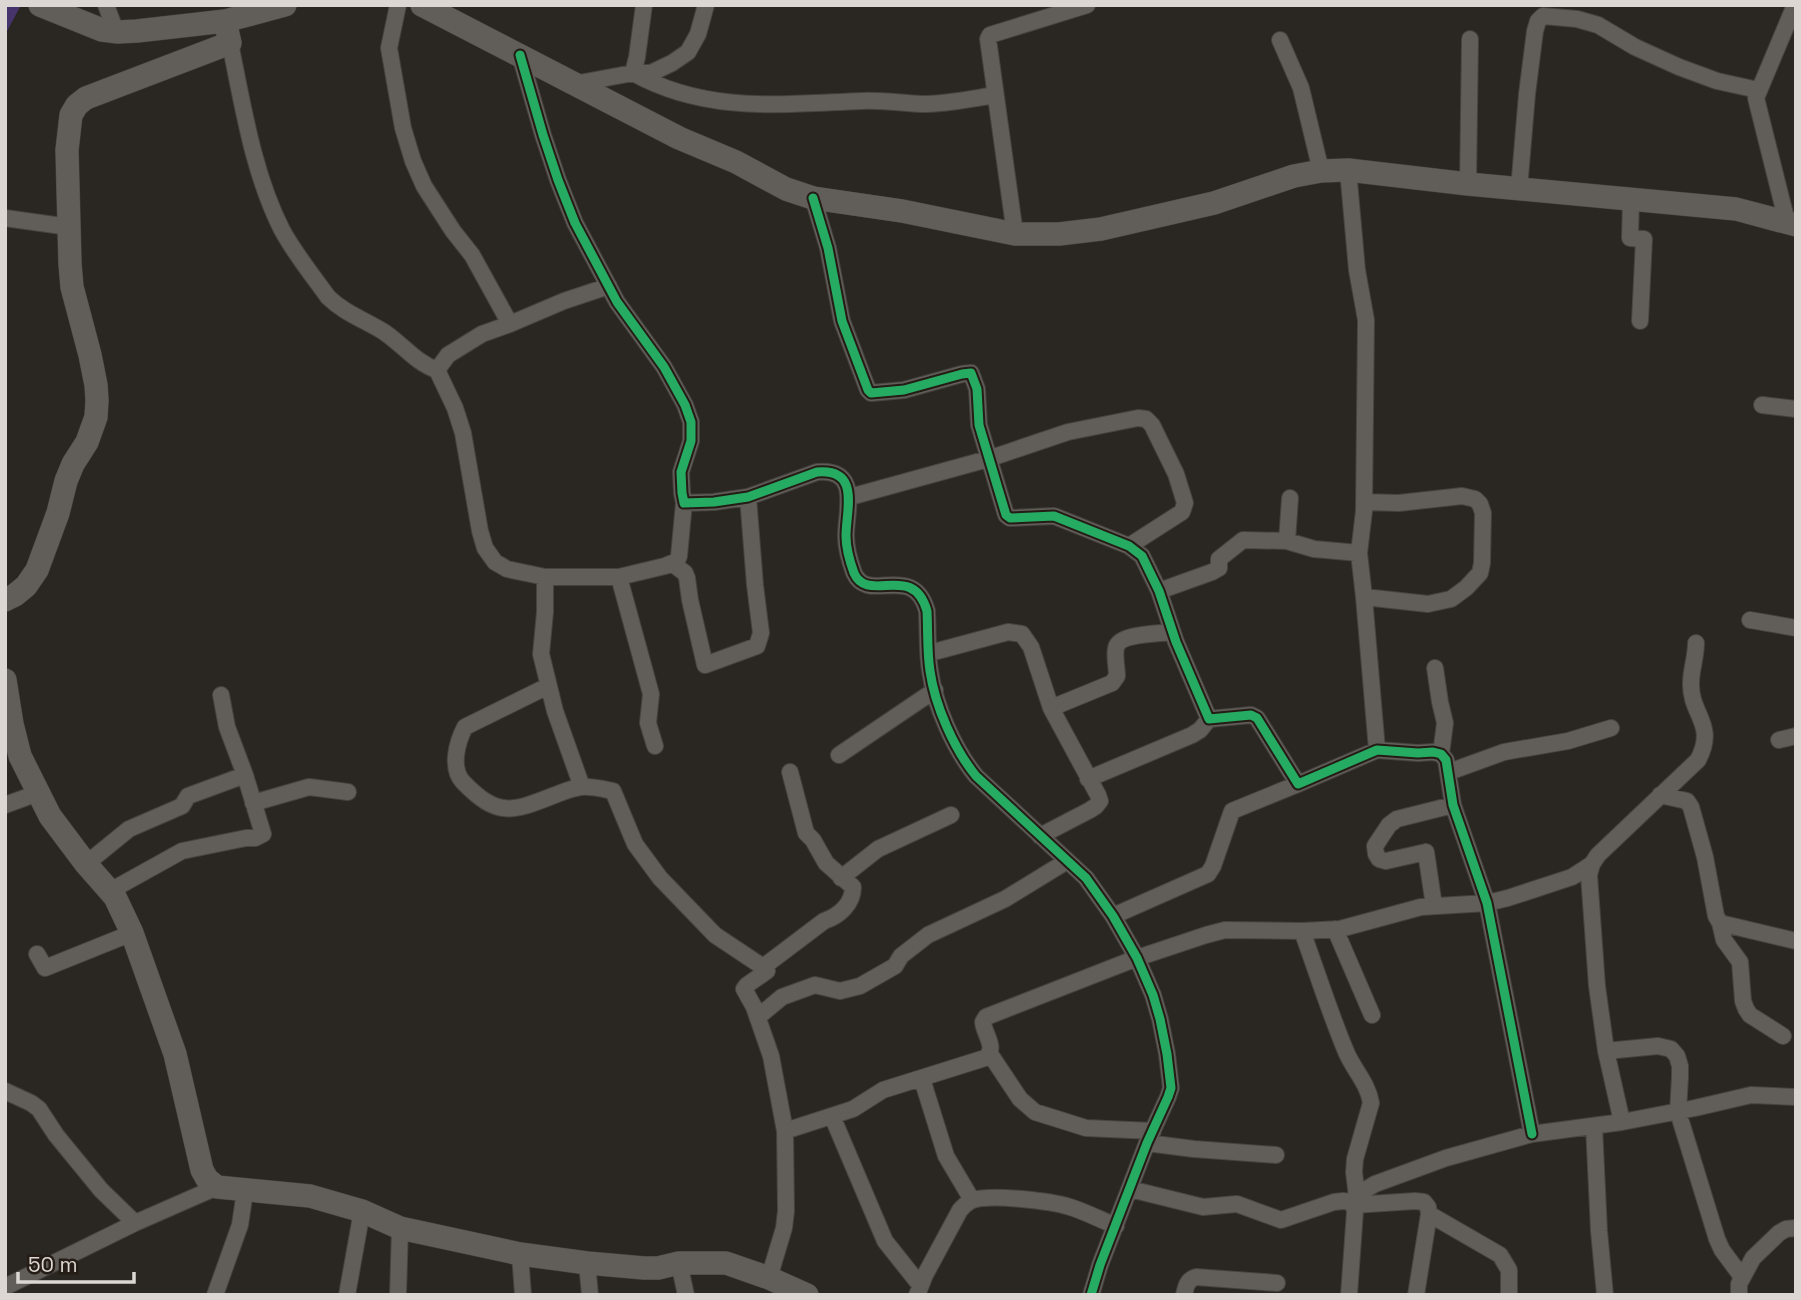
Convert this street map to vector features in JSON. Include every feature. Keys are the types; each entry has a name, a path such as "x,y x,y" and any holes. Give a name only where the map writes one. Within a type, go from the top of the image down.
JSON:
{"street":[{"path":"40,5 109,31 138,32 225,20 285,5"},
{"path":"106,5 109,31"},
{"path":"398,5 389,48 403,128 413,161 424,186 472,255 510,324"},
{"path":"422,5 679,138 736,162 786,189 813,198 902,211 1015,234 1059,234 1101,229 1214,203 1294,176 1348,170 1736,209 1791,223"},
{"path":"633,73 644,5"},
{"path":"574,84 633,73 651,73 673,63 688,52 698,34 706,5"},
{"path":"1015,234 988,39 990,35 1087,5"},
{"path":"1791,223 1756,98 1795,5"},
{"path":"1519,188 1535,31 1543,16 1577,19 1598,25 1635,47 1679,67 1717,81 1758,90"},
{"path":"225,20 247,128 272,209 284,233 336,305 379,329 425,366 437,370 460,420 480,531 485,548 495,562 507,569 545,577 619,577 673,564 679,556 684,503 681,472 691,441 691,422 685,404 664,368 617,302 575,223 542,135 520,55"},
{"path":"1468,184 1470,38"},
{"path":"1280,40 1301,88 1321,171"},
{"path":"5,600 26,586 37,570 58,513 66,481 87,442 96,417 94,375 72,287 67,150 71,116 77,105 86,98 230,43"},
{"path":"633,73 681,94 721,103 751,105 862,101 919,104 995,95"},
{"path":"1348,170 1356,270 1366,320 1364,502 1359,553 1377,750"},
{"path":"813,198 828,248 842,321 867,390 872,393 904,390 962,373 971,373 977,390 979,425 1006,515 1010,518 1054,516 1129,546 1142,556 1209,719"},
{"path":"1631,199 1630,238 1644,239 1640,320"},
{"path":"5,218 69,227"},
{"path":"437,370 448,355 482,334 564,300 609,286"},
{"path":"1762,405 1796,410"},
{"path":"850,497 1068,432 1138,418 1146,419 1152,425 1175,474 1185,503 1182,512 1129,546"},
{"path":"684,503 748,497 817,472 837,474 847,487 850,497 846,537 855,576 870,587 901,585 911,588 924,601 927,611 930,671 935,690 944,720 968,767 1086,878 1113,916 1137,958 1157,1007 1171,1088 1100,1265 1091,1295"},
{"path":"1364,502 1399,503 1462,496 1475,499 1483,513 1480,573 1451,599 1429,604 1364,597"},
{"path":"673,564 685,573 687,578 705,665 757,646 761,633 748,497"},
{"path":"1287,541 1290,498"},
{"path":"1159,592 1219,568 1219,559 1243,540 1287,541 1314,550 1359,553"},
{"path":"545,577 541,654 555,711 582,787"},
{"path":"619,577 651,694 648,718 654,746"},
{"path":"1750,620 1796,628"},
{"path":"930,653 1008,632 1022,634 1031,648 1051,708 1100,801 1097,806 1040,836"},
{"path":"1051,708 1112,683 1117,676 1118,643 1133,636 1172,632"},
{"path":"1622,1122 1606,1051 1596,973 1589,881 1592,864 1598,855 1698,760 1706,734 1691,682 1696,643"},
{"path":"1435,668 1445,723 1441,754"},
{"path":"5,680 20,756 38,793 50,816 110,891 132,933 175,1054 202,1170 207,1179 217,1187 310,1196 362,1211 400,1228 520,1254 587,1263 658,1268 680,1264 726,1263 807,1295"},
{"path":"548,686 466,727 457,748 457,771 460,779 481,799 502,809 527,806 582,787 612,791 635,844 660,878 715,935 766,971 744,989 758,1017 775,1070 785,1131 784,1228 769,1278"},
{"path":"839,755 935,690"},
{"path":"110,891 182,851 255,838 263,834 227,727 221,695"},
{"path":"1088,779 1192,735 1209,719 1251,715 1257,718 1298,783"},
{"path":"1449,772 1504,752 1568,741 1611,728"},
{"path":"1779,740 1796,736"},
{"path":"1113,916 1208,874 1232,811 1377,750 1441,754 1446,760 1449,772 1453,804 1487,903 1532,1134"},
{"path":"763,967 824,921 834,917 849,904 854,891 853,887 826,863 806,833 790,772"},
{"path":"86,864 129,829 182,806 188,796 245,775"},
{"path":"253,803 309,787 348,792"},
{"path":"5,805 38,793"},
{"path":"1660,795 1679,798 1692,807 1716,916 1724,940 1740,962 1746,1009 1750,1015 1783,1036"},
{"path":"1434,906 1426,852 1387,861 1379,859 1375,846 1389,825 1397,819 1453,804"},
{"path":"841,878 878,849 951,815"},
{"path":"758,1017 782,997 815,985 840,991 860,986 895,966 901,956 928,935 1005,899 1067,861"},
{"path":"1276,1155 1194,1149 1150,1137 1086,1128 1035,1112 1020,1099 990,1054 991,1044 984,1031 983,1022 986,1017 1137,958 1225,930 1335,929 1407,909 1487,903 1567,878 1592,864"},
{"path":"1720,923 1796,941"},
{"path":"1335,929 1371,1015"},
{"path":"1302,931 1349,1058 1370,1096 1371,1103 1353,1172 1349,1295"},
{"path":"37,954 45,968 132,933"},
{"path":"1606,1051 1650,1046 1671,1049 1677,1056 1680,1066 1678,1112 1717,1239 1742,1277"},
{"path":"785,1131 862,1105 883,1090 985,1058 990,1054"},
{"path":"922,1079 946,1156 972,1200"},
{"path":"5,1091 38,1109 101,1190 135,1223"},
{"path":"1354,1201 1376,1184 1446,1158 1532,1134 1622,1122 1751,1095 1796,1097"},
{"path":"832,1116 885,1241 918,1290 960,1210 972,1200 997,1197 1058,1205 1116,1226"},
{"path":"1594,1126 1605,1295"},
{"path":"5,1287 135,1223 217,1187"},
{"path":"1130,1189 1203,1207 1237,1204 1281,1220 1334,1202 1423,1202 1428,1207 1429,1214 1416,1295"},
{"path":"215,1295 240,1225 245,1191"},
{"path":"347,1295 362,1211"},
{"path":"1429,1214 1500,1255 1509,1270 1509,1295"},
{"path":"398,1295 400,1228"},
{"path":"1739,1295 1739,1284 1752,1258 1786,1228 1796,1228"},
{"path":"520,1254 523,1295"},
{"path":"587,1263 590,1295"},
{"path":"680,1264 687,1295"},
{"path":"1184,1295 1186,1284 1196,1277 1277,1283"}],"shaded area":[{"path":"5,5 21,5 5,35"}],"cycle path":[{"path":"520,55 543,135 575,223 617,302 664,367 685,405 691,422 691,441 681,472 684,503 748,497 817,472 840,477 846,484 848,493 846,541 854,573 861,582 869,585 901,585 912,588 920,596 927,611 928,656 933,684 941,712 960,753 976,776 1086,878 1113,916 1137,958 1160,1019 1171,1088 1147,1143 1091,1295"},
{"path":"813,198 828,248 842,321 868,390 871,393 904,390 971,373 977,389 979,425 1006,515 1010,518 1054,516 1129,546 1142,556 1159,591 1176,642 1209,719 1251,715 1257,718 1298,784 1377,750 1433,752 1441,754 1446,760 1453,805 1487,903 1532,1134"}]}
